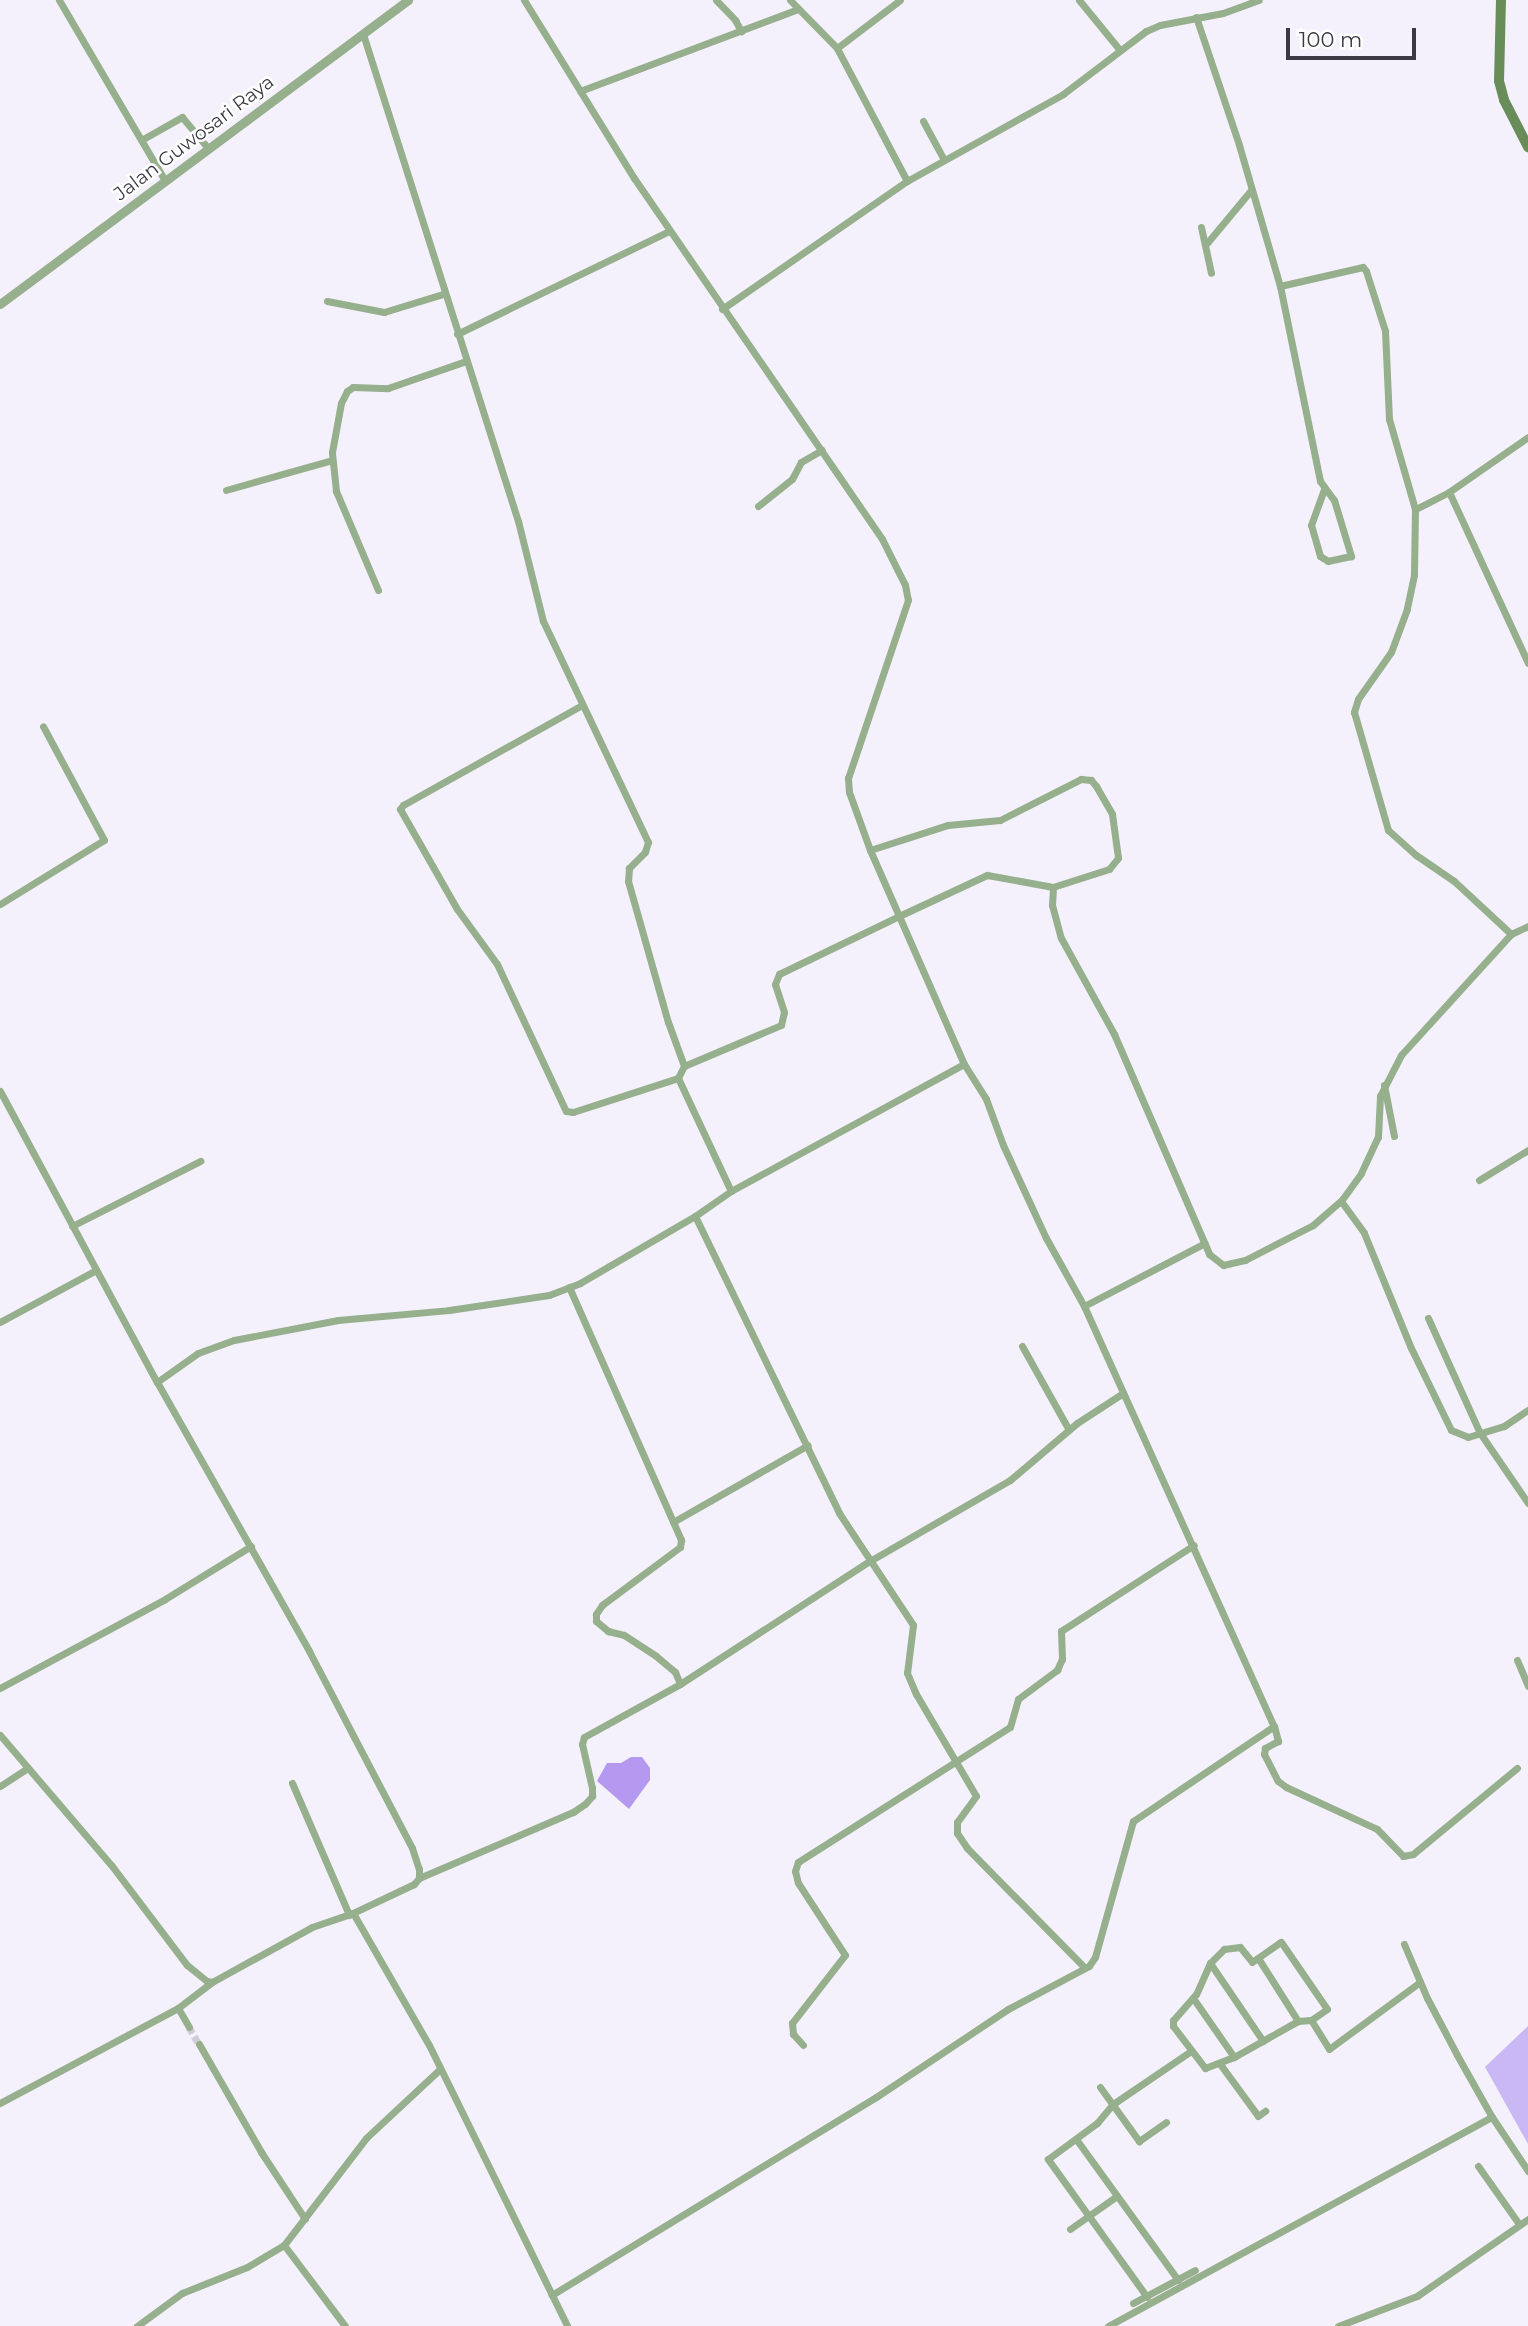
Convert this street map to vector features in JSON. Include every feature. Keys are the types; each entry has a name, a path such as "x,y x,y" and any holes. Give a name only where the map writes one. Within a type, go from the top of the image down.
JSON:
{"main road":[{"path":"1501,0 1499,81 1504,100 1524,127 1528,147"}],"street":[{"path":"59,0 144,139 165,181"},
{"name":"Jalan Guwosari Raya","path":"0,303 408,0"},
{"path":"524,0 669,231 882,539 908,594 890,660 848,778 849,792 870,850 964,1064 985,1099 1046,1238 1084,1306 1194,1545 1273,1726 1278,1741 1265,1748 1264,1754 1278,1781 1377,1829 1404,1856 1413,1854 1517,1768"},
{"path":"716,0 735,20 741,31"},
{"path":"790,0 837,48 907,181"},
{"path":"837,48 900,0"},
{"path":"1079,0 1119,49"},
{"path":"722,309 907,181 943,158 1063,94 1119,49 1160,25 1223,13 1259,0"},
{"path":"580,91 798,9"},
{"path":"1196,17 1280,286 1324,489 1334,500 1351,556 1328,561 1320,555 1311,525 1324,489"},
{"path":"363,34 443,293 518,521 543,621 648,842 645,852 629,868 628,881 668,1022 684,1066"},
{"path":"144,139 182,117 207,147"},
{"path":"923,121 943,158"},
{"path":"1207,243 1251,190"},
{"path":"1201,227 1207,243 1211,274"},
{"path":"457,334 669,231"},
{"path":"1280,286 1363,267 1379,303 1385,331 1389,419 1415,509 1414,575 1407,609 1391,652 1358,699 1354,712 1388,830 1416,855 1454,881 1511,934"},
{"path":"327,301 384,312 443,293"},
{"path":"378,590 336,491 332,460 335,424 346,391 353,387 388,388 466,361"},
{"path":"1415,509 1449,492 1528,437"},
{"path":"758,506 792,479 801,462 822,450"},
{"path":"226,490 332,460"},
{"path":"1449,492 1528,663"},
{"path":"582,705 403,804 400,810 457,909 497,964 566,1111 573,1112 678,1078 684,1066 781,1025 784,1012 775,984 779,974 987,875 1053,887 1109,869 1118,858 1112,814 1097,786 1087,778 1000,820 948,825 870,850"},
{"path":"0,904 104,840 43,726"},
{"path":"1053,887 1052,905 1061,938 1114,1034 1205,1243 1217,1263 1223,1265 1245,1260 1313,1225 1341,1201 1362,1173 1378,1138 1378,1109 1384,1084 1401,1055 1511,934 1528,926"},
{"path":"157,1382 198,1353 234,1340 338,1320 449,1310 543,1296 569,1287 695,1216 731,1191 964,1064"},
{"path":"678,1078 731,1191"},
{"path":"1384,1084 1394,1136"},
{"path":"0,1091 157,1382 251,1546 412,1848 419,1878"},
{"path":"1479,1180 1528,1150"},
{"path":"72,1226 200,1161"},
{"path":"1341,1201 1364,1233 1412,1348 1451,1430 1468,1437 1504,1426 1528,1410"},
{"path":"695,1216 839,1513 868,1562 913,1625 907,1673 916,1694 976,1796 956,1826 961,1839 1085,1968"},
{"path":"1084,1306 1205,1243"},
{"path":"0,1322 96,1270"},
{"path":"569,1287 681,1541 680,1547 602,1605 596,1614 596,1621 608,1631 624,1635 656,1656 675,1672 680,1684"},
{"path":"1428,1318 1480,1433 1528,1503"},
{"path":"1022,1346 1069,1430"},
{"path":"0,2103 178,2008 212,1982 312,1927 351,1914 414,1884 419,1878 573,1812 592,1796 582,1744 584,1737 680,1684 868,1562 1010,1480 1069,1430 1123,1393"},
{"path":"673,1522 808,1445"},
{"path":"803,2045 793,2035 792,2023 845,1955 798,1883 795,1871 798,1862 957,1764 1010,1727 1018,1699 1057,1670 1062,1659 1061,1631 1194,1545"},
{"path":"0,1688 165,1599 251,1546"},
{"path":"1517,1660 1528,1686"},
{"path":"552,2295 876,2096 1008,2009 1085,1968 1095,1957 1133,1822 1273,1726"},
{"path":"0,1735 111,1866 187,1965 201,1978 212,1982"},
{"path":"0,1786 28,1768"},
{"path":"292,1783 351,1914 440,2069 567,2326"},
{"path":"1281,1942 1327,2009 1311,2020 1298,2021 1234,2057 1205,2068 1173,2026 1173,2020 1193,1998 1210,1963 1224,1949 1240,1947 1252,1962 1281,1942"},
{"path":"1404,1944 1420,1982 1492,2117 1528,2171"},
{"path":"1258,1958 1298,2021"},
{"path":"1210,1963 1263,2041"},
{"path":"1311,2020 1329,2049 1420,1982"},
{"path":"1193,1998 1234,2057"},
{"path":"178,2008 189,2027"},
{"path":"199,2044 261,2152 305,2219"},
{"path":"1147,2297 1048,2159 1097,2123 1113,2104 1191,2051"},
{"path":"1220,2063 1258,2116 1265,2111"},
{"path":"137,2326 182,2293 247,2267 284,2245 366,2138 440,2069"},
{"path":"1100,2087 1139,2141 1166,2122"},
{"path":"1108,2326 1492,2117"},
{"path":"1076,2138 1178,2280"},
{"path":"1478,2166 1519,2224"},
{"path":"1070,2229 1117,2196"},
{"path":"1338,2326 1417,2296 1528,2219"},
{"path":"284,2245 345,2326"},
{"path":"1133,2303 1195,2270"}],"shaded area":[{"path":"631,1757 642,1757 650,1768 650,1780 629,1809 597,1781 607,1763 621,1763"},
{"path":"1528,2026 1528,2144 1485,2067"}],"tunnel":[{"path":"189,2027 199,2044"}]}
